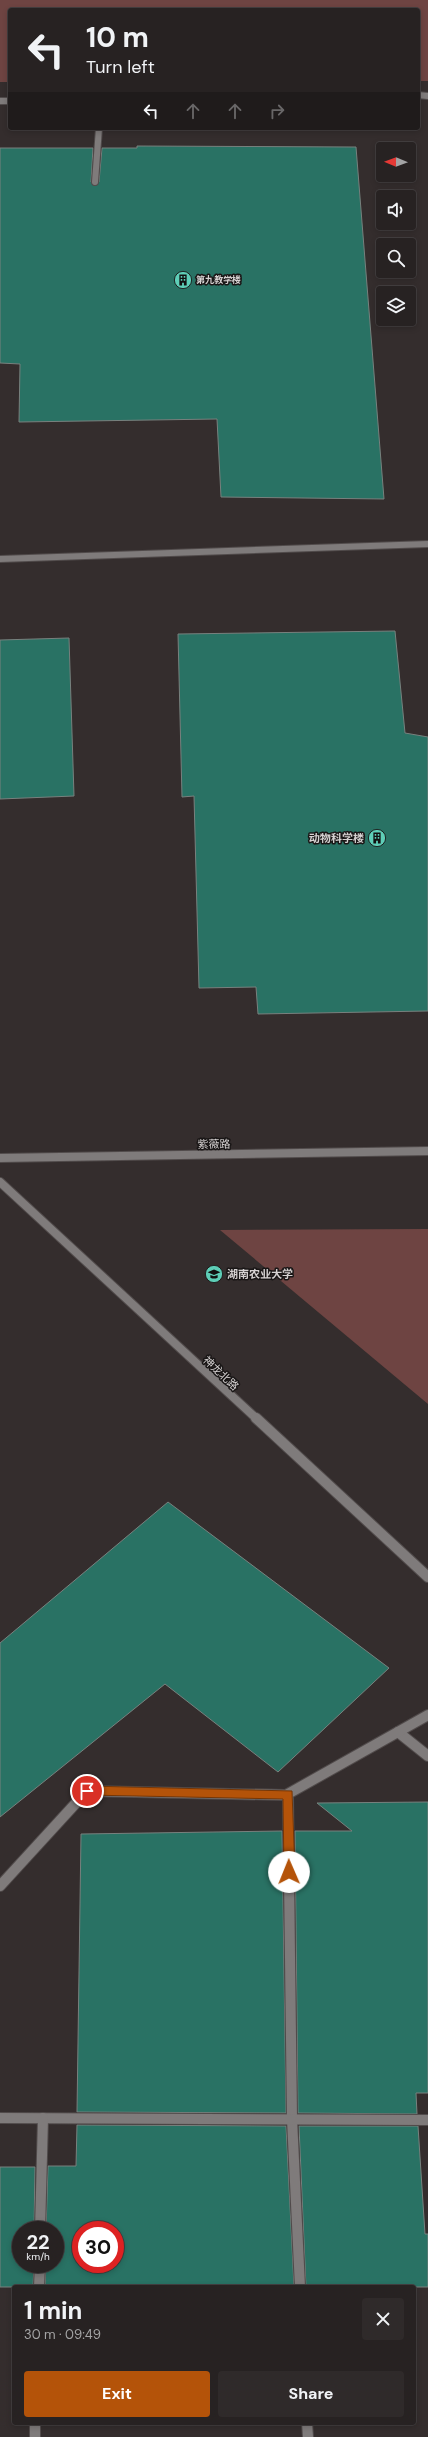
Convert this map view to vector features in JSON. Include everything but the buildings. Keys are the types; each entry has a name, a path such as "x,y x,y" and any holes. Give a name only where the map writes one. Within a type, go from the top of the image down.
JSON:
{"street":[{"path":"95,182 99,130"},
{"path":"0,559 428,544"},
{"name":"紫薇路","path":"0,1158 428,1151"},
{"name":"神龙北路","path":"0,1182 428,1577"},
{"path":"0,1886 87,1791 288,1795 428,1715"},
{"path":"398,1732 428,1756"},
{"path":"288,1795 292,2119 300,2285"},
{"path":"0,2118 428,2120"},
{"path":"40,2221 43,2118"},
{"path":"39,2285 40,2273"},
{"path":"35,2425 35,2437"},
{"path":"307,2425 308,2437"}],"shaded area":[{"path":"0,0 428,0 428,81 420,81 420,8 8,8 8,82 0,82"},
{"path":"428,1229 428,1404 220,1230"}],"place":[{"name":"第九教学楼","path":"183,280"},
{"name":"动物科学楼","path":"377,838"},
{"name":"湖南农业大学","path":"214,1274"}],"route":[{"path":"87,1791 288,1795 289,1872"}]}
